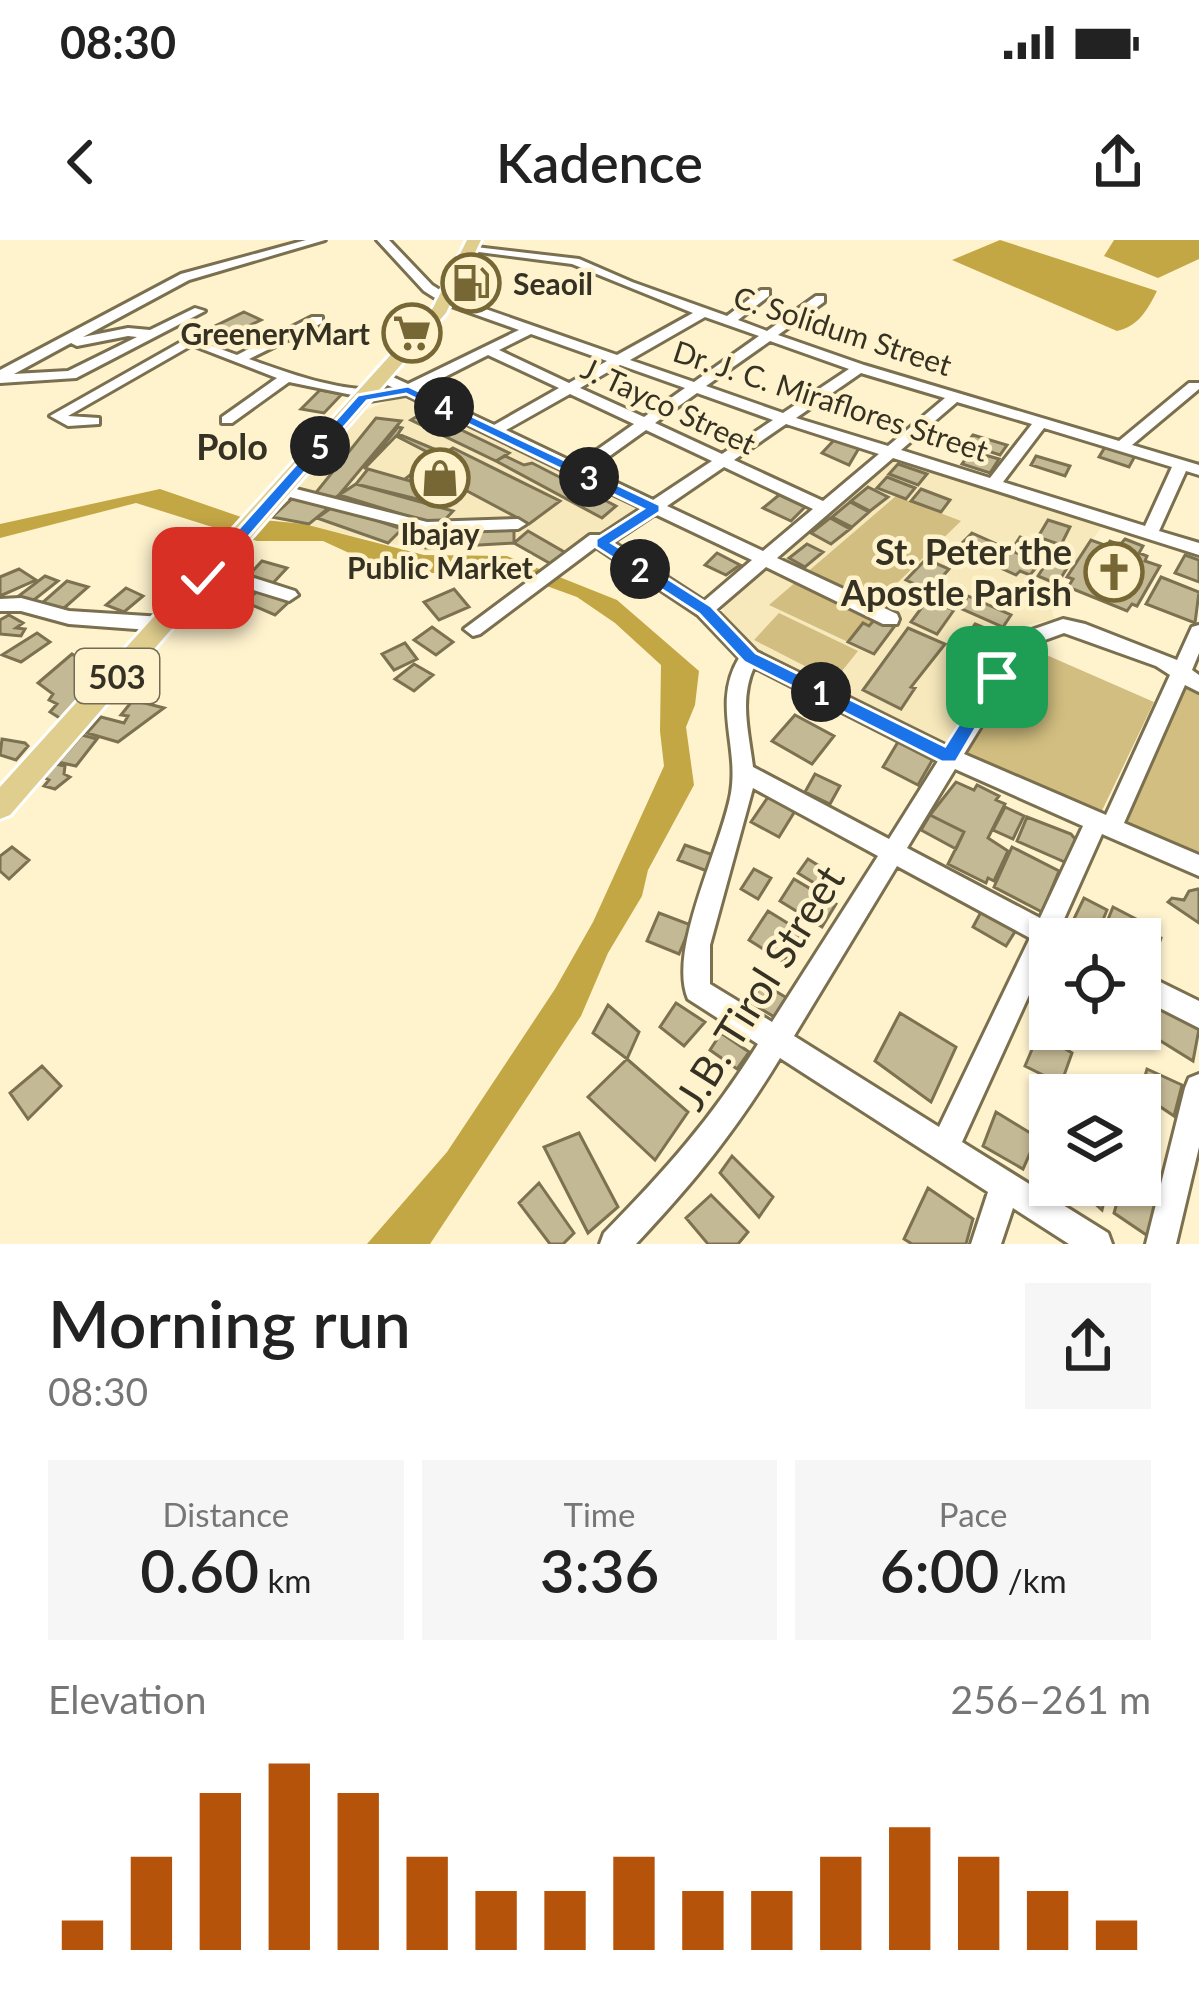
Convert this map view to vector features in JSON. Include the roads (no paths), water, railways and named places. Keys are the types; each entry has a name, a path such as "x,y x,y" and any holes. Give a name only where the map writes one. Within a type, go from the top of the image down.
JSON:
{"main road":[{"name":"503","path":"0,807 447,300 472,244"}],"street":[{"path":"0,378 140,297 204,272 319,240"},
{"path":"383,240 428,288 447,300"},
{"name":"C. Solidum Street","path":"472,244 575,261 702,313 859,368 1190,467"},
{"path":"204,272 195,338 199,346 287,377 364,396 408,390 531,328"},
{"path":"728,322 765,293"},
{"path":"578,471 820,299"},
{"name":"Dr. J. C. Miraflores Street","path":"447,300 785,419 1199,549"},
{"path":"0,378 71,375 199,311"},
{"path":"494,431 702,313"},
{"path":"239,359 317,320"},
{"path":"52,347 128,332 150,334"},
{"path":"94,421 68,422 57,416 195,338"},
{"name":"J. Tayco Street","path":"490,351 825,508"},
{"path":"601,543 859,368"},
{"path":"227,421 287,377"},
{"path":"381,377 890,619"},
{"path":"1123,446 1140,424 1165,415 1194,386"},
{"path":"705,610 957,395"},
{"path":"994,483 1042,421"},
{"path":"1150,533 1190,467"},
{"path":"280,490 427,527 518,524"},
{"path":"473,628 591,539 705,610 750,657 949,757 1199,866"},
{"path":"203,578 235,578 289,595"},
{"path":"0,605 14,602 60,616 128,616 163,624"},
{"name":"J.B. Tirol Street","path":"615,1244 689,1167 777,1040 1013,651 1040,631 1078,629 1185,670"},
{"path":"1059,918 1185,670 1199,632"},
{"path":"750,657 735,679 734,698 744,773 698,945 697,990 1097,1244"},
{"path":"744,773 1029,925"},
{"path":"945,1147 1029,978"},
{"path":"1161,995 1199,1015"},
{"path":"1161,1244 1199,1088"},
{"path":"986,1244 1005,1185"}],"place":[{"name":"Seaoil","path":"471,283"},
{"name":"GreeneryMart","path":"412,333"},
{"name":"Ibajay Public Market","path":"440,478"},
{"name":"St. Peter the Apostle Parish","path":"1114,572"}],"district":[{"name":"Polo","path":"232,446"}]}
